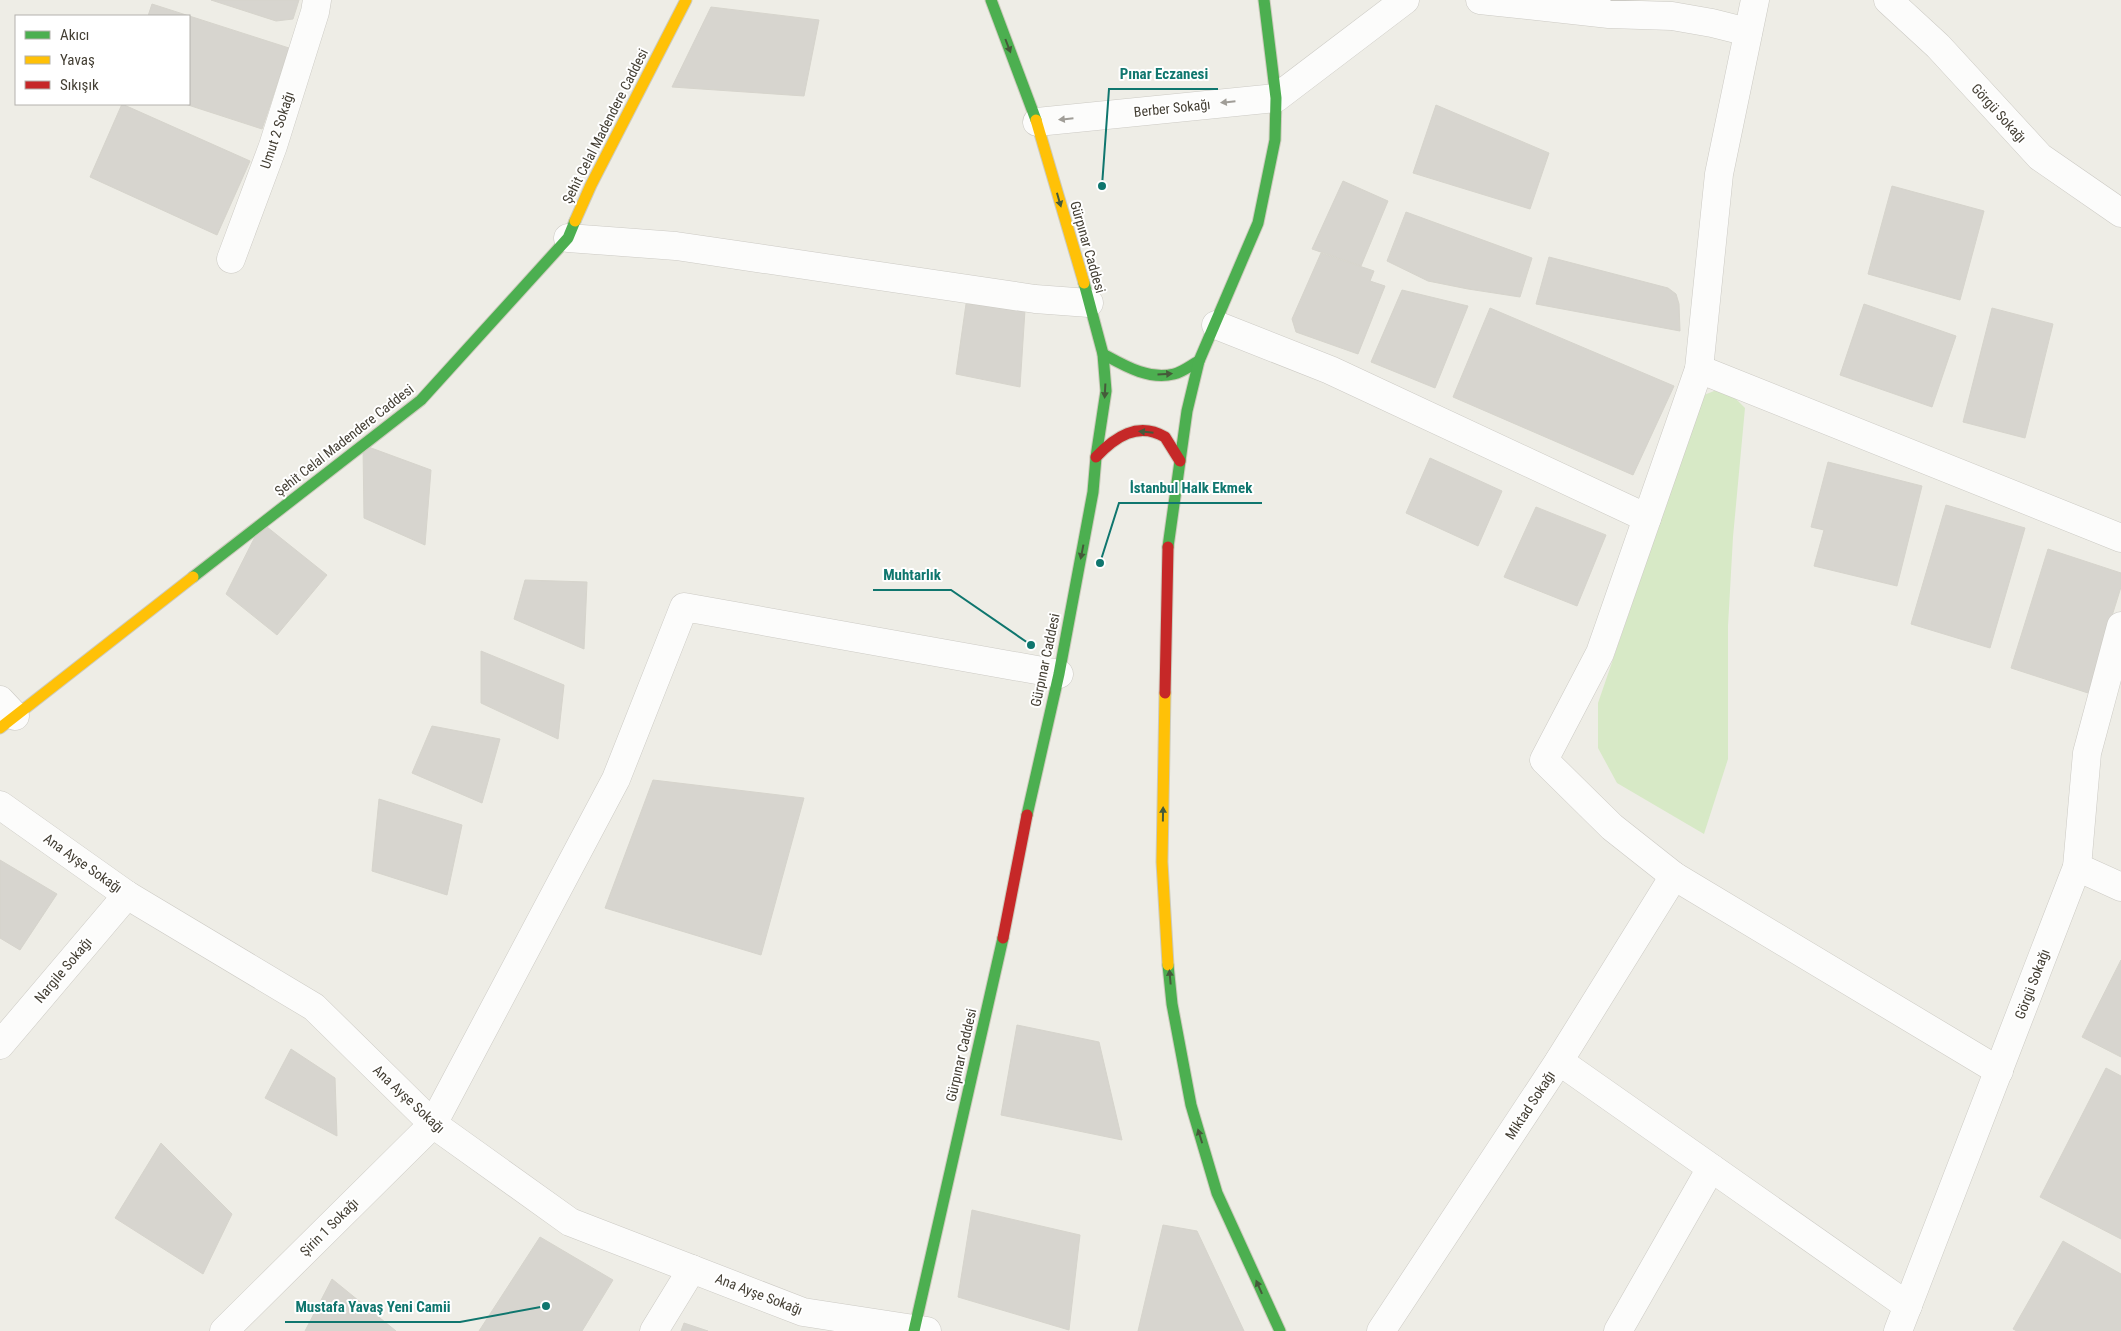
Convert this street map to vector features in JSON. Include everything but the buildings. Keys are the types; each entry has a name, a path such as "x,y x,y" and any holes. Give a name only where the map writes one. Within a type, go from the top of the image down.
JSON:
{"main road":[{"name":"Şehit Celal Madendere Caddesi","path":"5,715 420,400 568,238 591,185 686,0"},
{"name":"Gürpınar Caddesi","path":"919,1330 954,1147 997,970 1029,803 1059,674 1093,492 1106,391 1103,354 1037,122 991,0"},
{"path":"1264,0 1276,98 1275,140 1258,223 1199,361 1187,411 1168,546 1162,842 1165,931 1172,1004 1191,1105 1217,1193 1280,1331"},
{"path":"1103,354 1134,372 1156,375 1175,374 1199,361"},
{"path":"1096,457 1110,442 1124,433 1143,430 1160,434 1166,438 1180,461"}],"street":[{"name":"Umut 2 Sokağı","path":"231,259 273,146 315,12 317,0"},
{"path":"1276,98 1405,0"},
{"path":"1480,0 1610,7 1712,23 1748,32"},
{"path":"1755,0 1718,174 1700,369 1600,653 1544,760 1612,827 1674,876 1999,1071"},
{"name":"Görgü Sokağı","path":"1888,0 1938,46 2040,157 2121,213"},
{"name":"Berber Sokağı","path":"1037,122 1276,98"},
{"path":"568,238 685,247 1035,299 1089,303"},
{"path":"1216,324 1330,370 1647,518"},
{"path":"1700,369 2121,538"},
{"name":"Şirin 1 Sokağı","path":"224,1331 433,1124 616,779 684,607 1059,674"},
{"name":"Görgü Sokağı","path":"1902,1323 2077,867 2087,753 2121,626"},
{"name":"Ana Ayşe Sokağı","path":"0,806 127,894 314,1006 433,1124 570,1222 803,1312 919,1330"},
{"path":"2077,867 2121,886"},
{"name":"Miktad Sokağı","path":"1381,1331 1559,1061 1674,876"},
{"name":"Nargile Sokağı","path":"0,1045 127,894"},
{"path":"1559,1061 1710,1168 1902,1323"},
{"path":"1618,1331 1710,1168"},
{"path":"654,1331 692,1269"}],"green space":[{"path":"1724,387 1745,408 1733,537 1728,626 1728,759 1704,834 1617,783 1598,748 1598,703 1704,395"}],"traffic: fast":[{"path":"991,0 1036,120"},
{"path":"1168,547 1187,411 1199,361 1258,223 1275,140 1276,98 1264,0"},
{"path":"193,577 421,400 568,238 575,221"},
{"path":"1027,815 1059,674 1093,492 1106,391 1103,354 1084,283"},
{"path":"1103,354 1137,371 1155,375 1177,373 1199,361"},
{"path":"914,1331 1003,938"},
{"path":"1168,965 1172,1004 1191,1105 1217,1193 1280,1331"}],"traffic: slow":[{"path":"575,221 591,185 686,0"},
{"path":"1036,120 1084,283"},
{"path":"0,728 193,577"},
{"path":"1165,693 1162,862 1168,965"}],"traffic: jam":[{"path":"1096,457 1119,438 1136,431 1146,431 1155,432 1165,437 1180,461"},
{"path":"1165,693 1168,547"},
{"path":"1003,938 1027,815"}],"place":[{"name":"Pınar Eczanesi","path":"1102,186"},
{"name":"İstanbul Halk Ekmek","path":"1100,563"},
{"name":"Muhtarlık","path":"1031,645"},
{"name":"Mustafa Yavaş Yeni Camii","path":"546,1306"}]}
